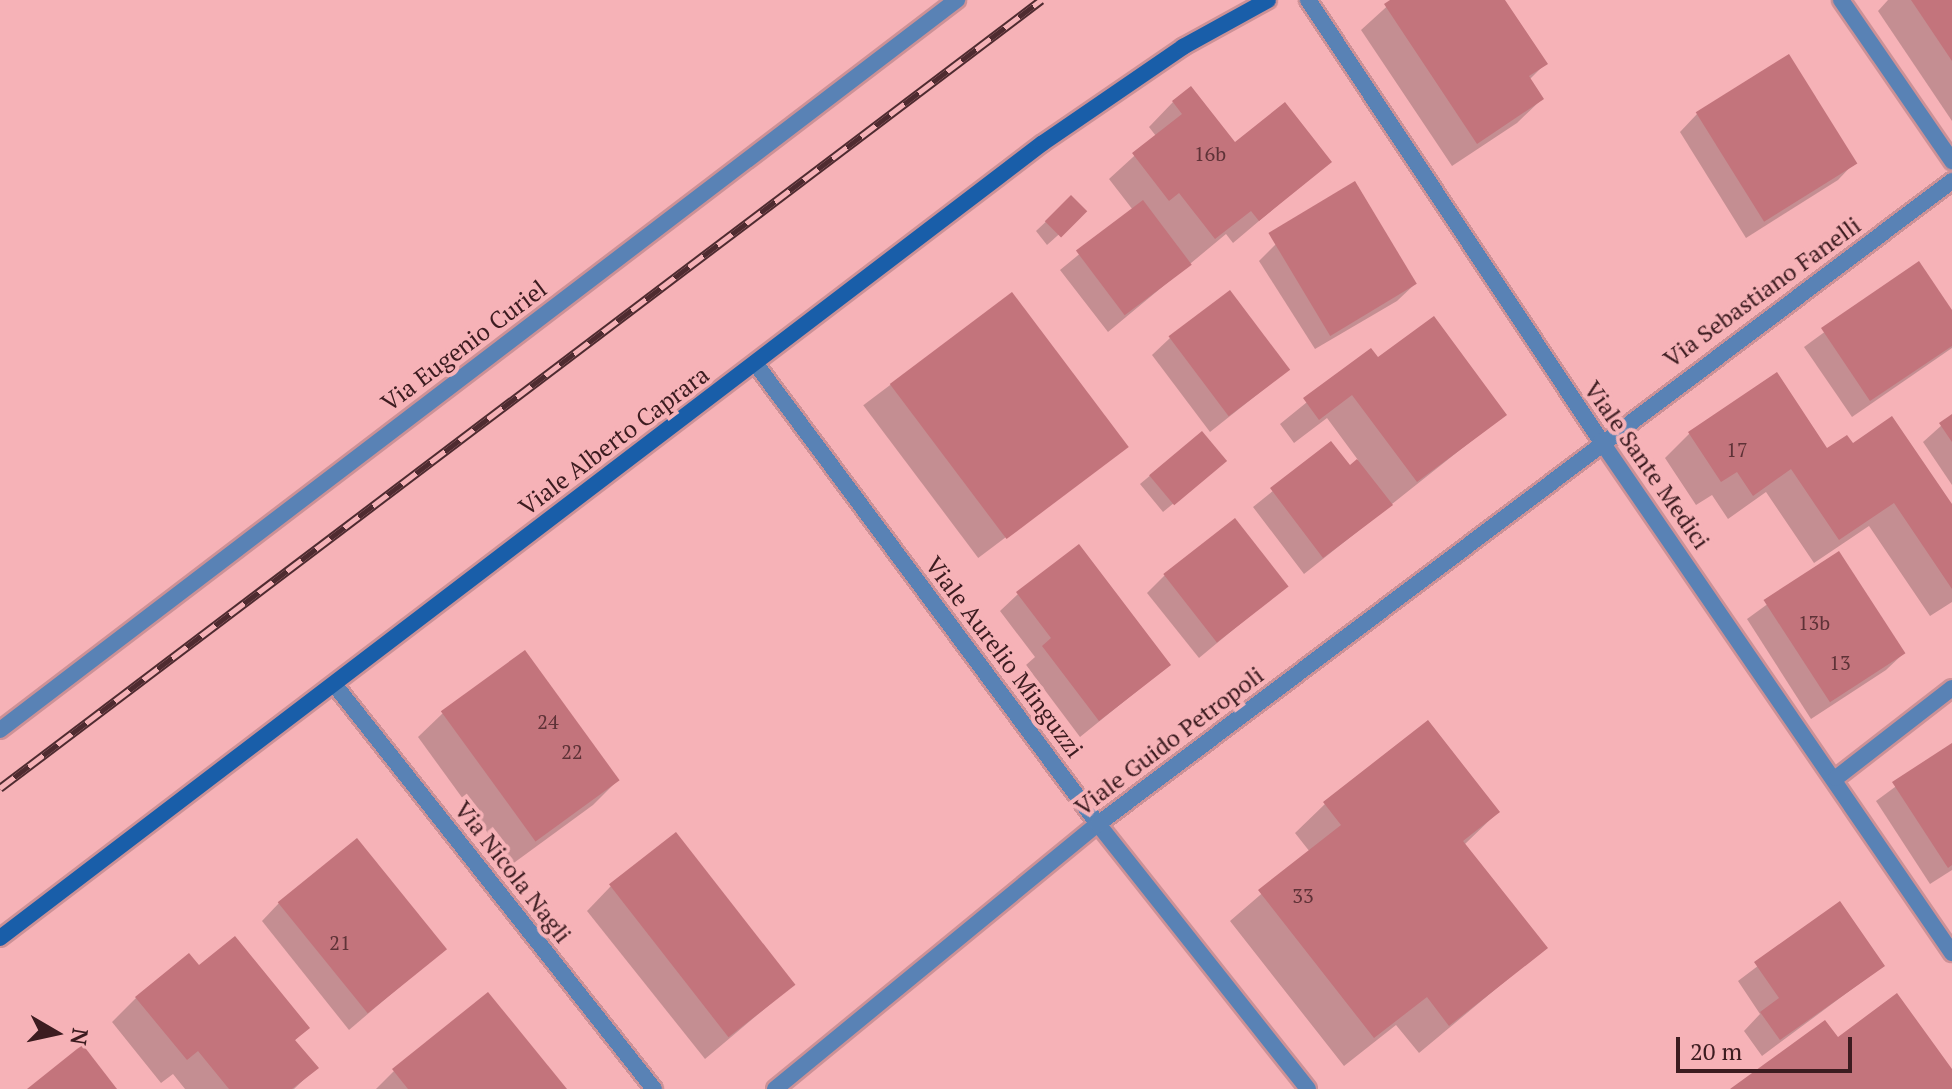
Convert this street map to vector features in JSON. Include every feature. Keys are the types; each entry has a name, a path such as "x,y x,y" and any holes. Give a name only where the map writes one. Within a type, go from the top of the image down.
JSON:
{"street":[{"name":"Via Eugenio Curiel","path":"0,730 957,0"},
{"name":"Viale Alberto Caprara","path":"0,938 1043,143 1183,47 1268,0"},
{"name":"Viale Sante Medici","path":"1308,0 1601,441 1836,778 1952,953"},
{"path":"1841,0 1952,161"},
{"name":"Via Sebastiano Fanelli","path":"1601,441 1952,181"},
{"name":"Viale Aurelio Minguzzi","path":"755,363 1098,824 1308,1089"},
{"name":"Viale Guido Petropoli","path":"775,1089 1098,824 1601,441"},
{"name":"Via Nicola Nagli","path":"334,684 654,1089"},
{"path":"1836,778 1952,688"}],"building":[{"path":"1390,0 1505,0 1548,64 1529,76 1544,99 1477,144 1384,4"},
{"path":"1911,0 1952,0 1952,61"},
{"path":"1789,54 1857,163 1764,222 1696,112"},
{"path":"1191,86 1235,142 1285,102 1332,162 1259,221 1251,211 1215,239 1179,193 1169,201 1132,153 1182,114 1172,101"},
{"path":"1355,181 1417,284 1330,336 1268,233"},
{"path":"1071,195 1087,211 1061,237 1045,221"},
{"path":"1143,200 1192,265 1125,315 1076,251"},
{"path":"1919,261 1952,310 1952,346 1870,401 1821,328"},
{"path":"1230,290 1290,370 1229,416 1169,336"},
{"path":"1012,292 1129,447 1007,539 890,384"},
{"path":"1434,316 1507,415 1417,482 1352,395 1319,420 1303,398 1371,348 1378,357"},
{"path":"1777,372 1827,448 1847,435 1853,443 1892,416 1952,504 1952,589 1894,503 1839,540 1791,469 1753,496 1737,472 1721,482 1688,432"},
{"path":"1952,414 1952,442 1939,423"},
{"path":"1202,431 1227,461 1174,505 1149,475"},
{"path":"1331,441 1350,465 1357,459 1393,505 1323,558 1270,488"},
{"path":"1235,518 1289,587 1217,643 1163,574"},
{"path":"1079,544 1171,665 1099,721 1042,646 1051,638 1016,592"},
{"path":"1839,551 1905,653 1830,702 1764,600"},
{"path":"525,650 620,780 535,841 441,711"},
{"path":"1428,720 1500,812 1463,841 1548,948 1449,1026 1427,997 1374,1038 1258,890 1341,825 1323,802"},
{"path":"1952,743 1952,865 1948,868 1892,782"},
{"path":"676,832 795,985 728,1037 609,884"},
{"path":"357,838 447,949 368,1013 278,902"},
{"path":"1840,901 1885,966 1780,1040 1760,1012 1779,998 1754,962"},
{"path":"235,936 310,1028 295,1040 319,1068 292,1089 229,1089 198,1051 187,1060 135,997 189,953 199,965"},
{"path":"488,992 567,1089 408,1089 392,1069"},
{"path":"1897,993 1952,1069 1952,1089 1730,1089 1825,1020 1838,1037"},
{"path":"83,1045 117,1089 27,1089 77,1049"}],"railway":[{"path":"0,788 1041,0"}]}
